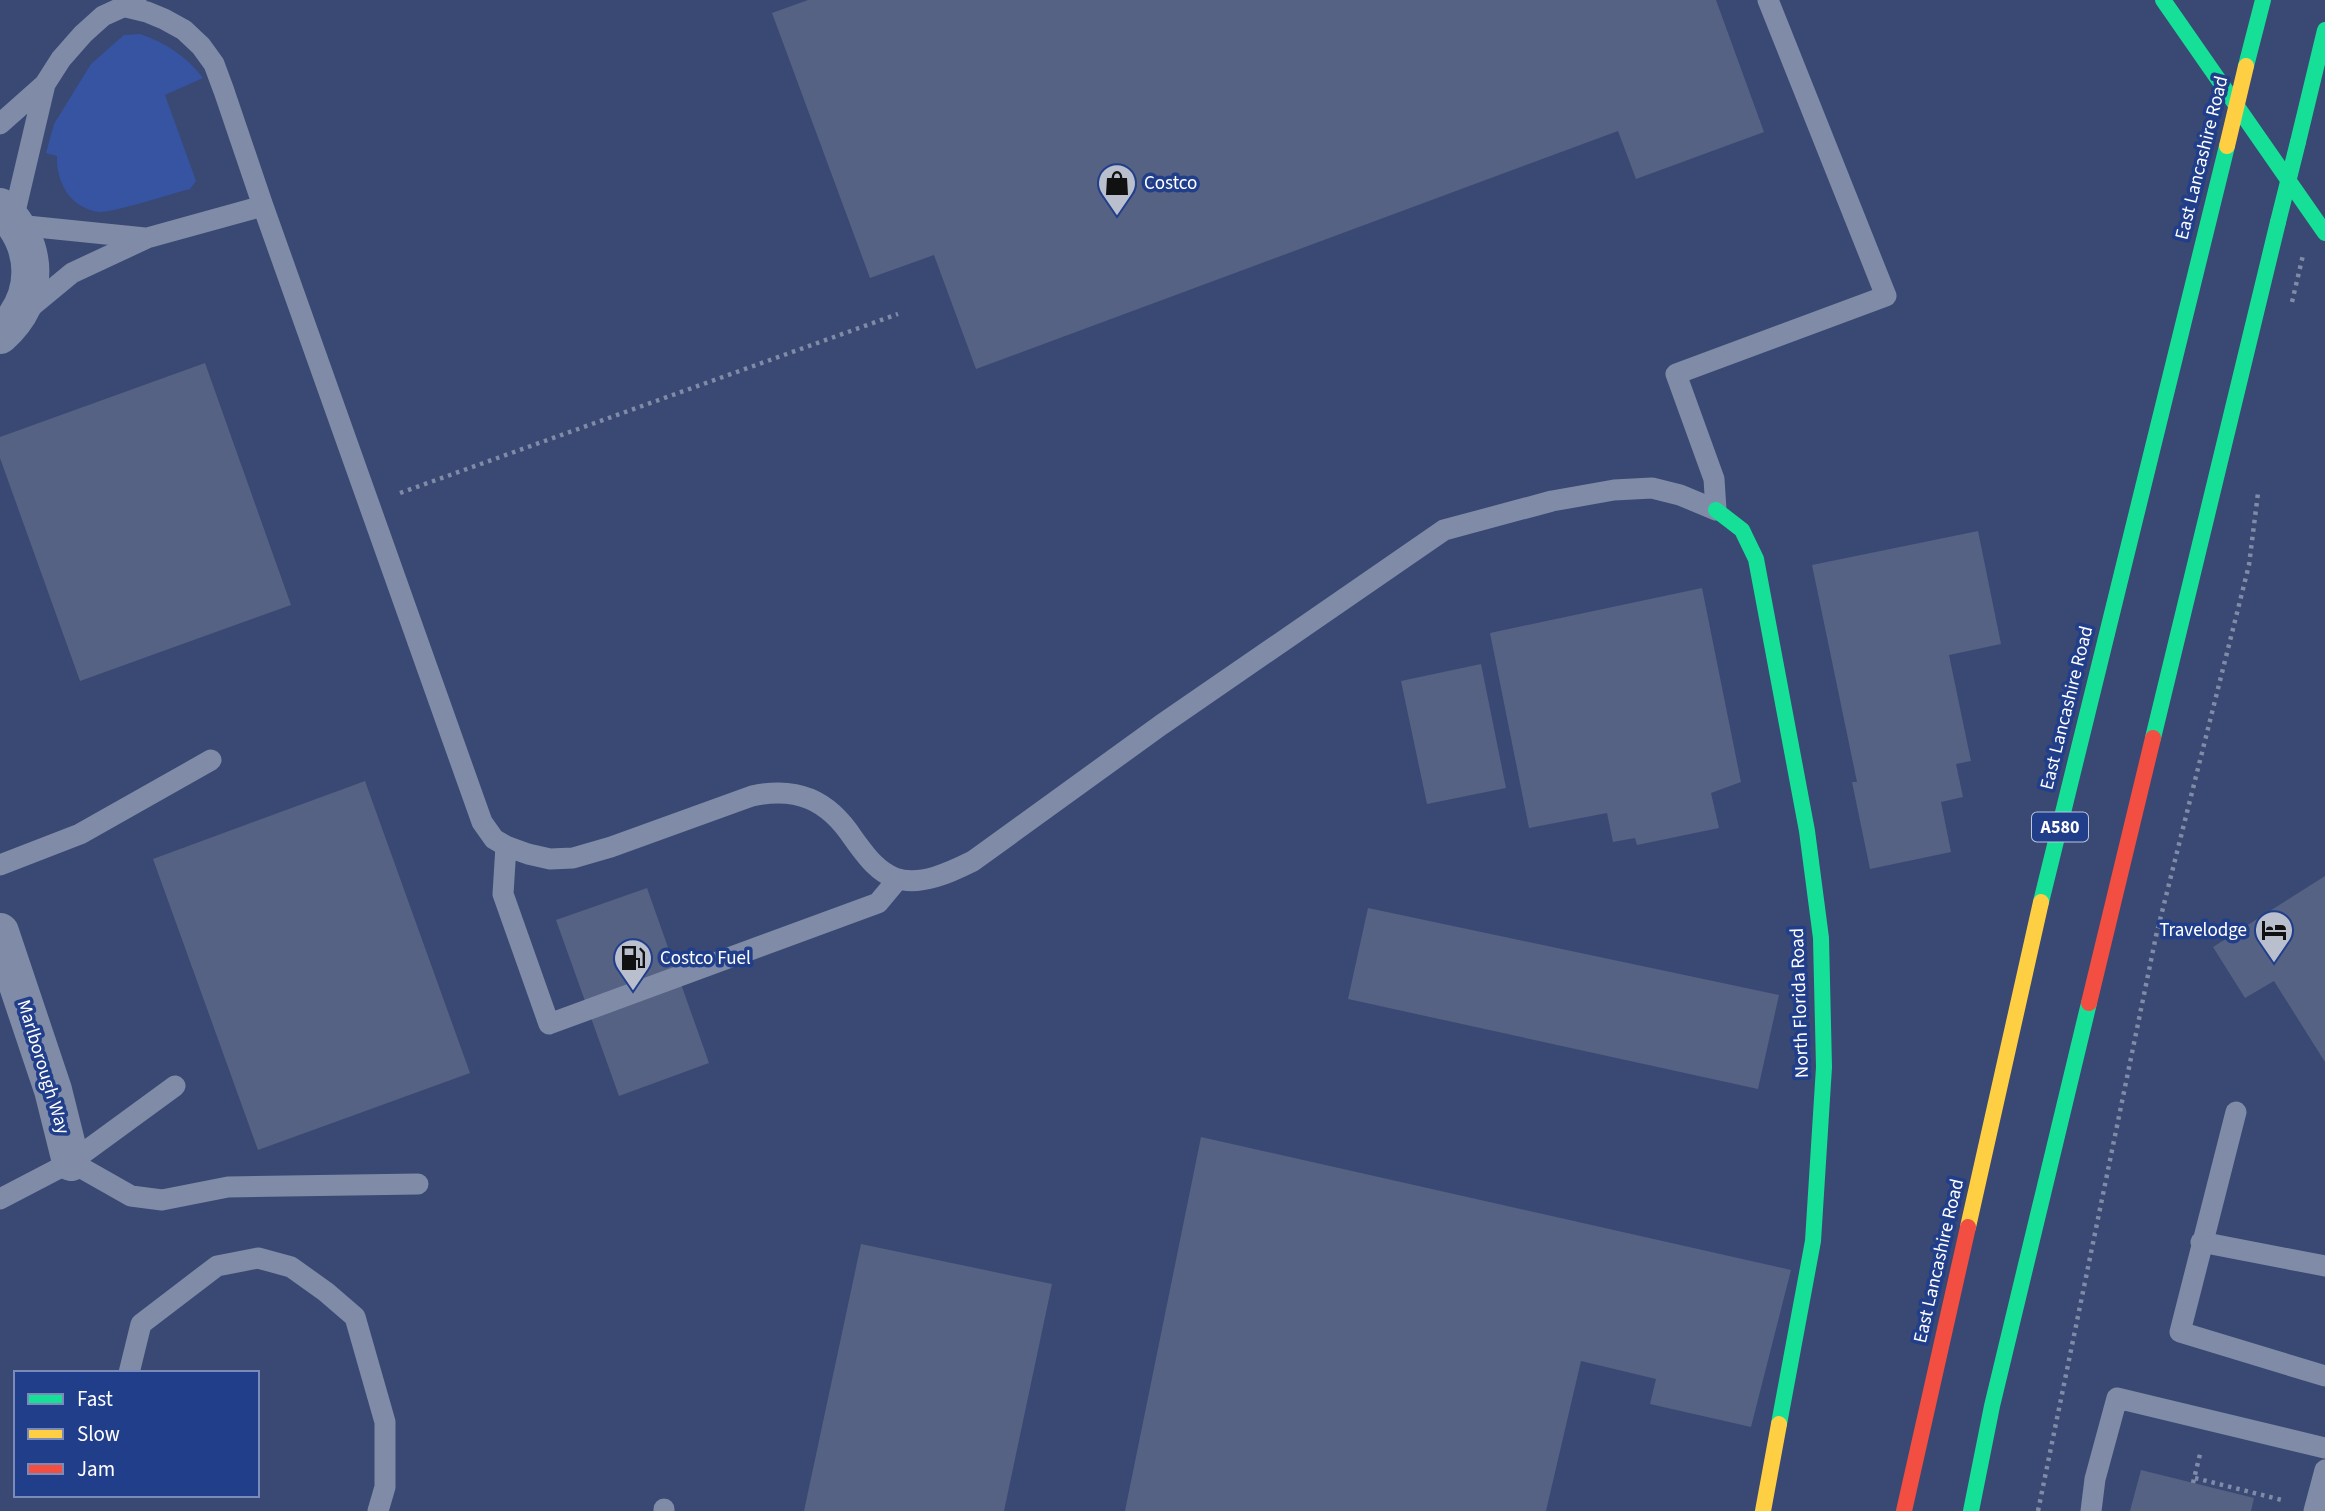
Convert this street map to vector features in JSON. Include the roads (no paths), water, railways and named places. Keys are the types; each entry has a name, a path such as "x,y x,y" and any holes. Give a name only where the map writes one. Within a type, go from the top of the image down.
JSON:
{"main road":[{"path":"2163,0 2325,233"},
{"name":"East Lancashire Road","path":"1904,1511 2038,916 2263,0"},
{"path":"1971,1511 1992,1406 2325,30"},
{"name":"North Florida Road","path":"1716,510 1742,530 1756,559 1807,831 1821,937 1824,1067 1813,1241 1763,1511"},
{"path":"1979,1511 1992,1406"}],"street":[{"path":"9,326 27,295 31,271 27,247 10,217"},
{"name":"Marlborough Way","path":"0,932 53,1090 71,1163"}],"lane":[{"path":"147,238 10,217 45,85 61,58 83,34 103,16 130,3 184,30 201,46 214,64 482,822 494,839 528,854 550,859 573,858 752,796 783,792 818,801 836,815 866,856 880,870 898,879 924,879 949,873 973,861 1161,725 1444,530 1552,501 1614,490 1652,488 1681,495 1716,510 1714,479 1676,374 1886,296 1768,0"},
{"path":"0,124 45,85"},
{"path":"9,326 72,274 147,238 263,206"},
{"path":"0,865 80,834 211,760"},
{"path":"506,846 503,894 549,1024 878,904 898,879"},
{"path":"0,1199 71,1163 175,1086"},
{"path":"2236,1112 2179,1332 2325,1376"},
{"path":"71,1163 131,1196 162,1200 228,1187 418,1184"},
{"path":"2201,1242 2325,1266"},
{"path":"129,1371 141,1324 218,1266 258,1258 291,1267 355,1317 385,1422 385,1487 378,1511"},
{"path":"2091,1511 2095,1479 2117,1398 2325,1448"},
{"path":"2315,1509 2325,1470"}],"place":[{"name":"Costco","path":"1117,217"},
{"name":"Travelodge","path":"2274,964"},
{"name":"Costco Fuel","path":"633,992"}]}
